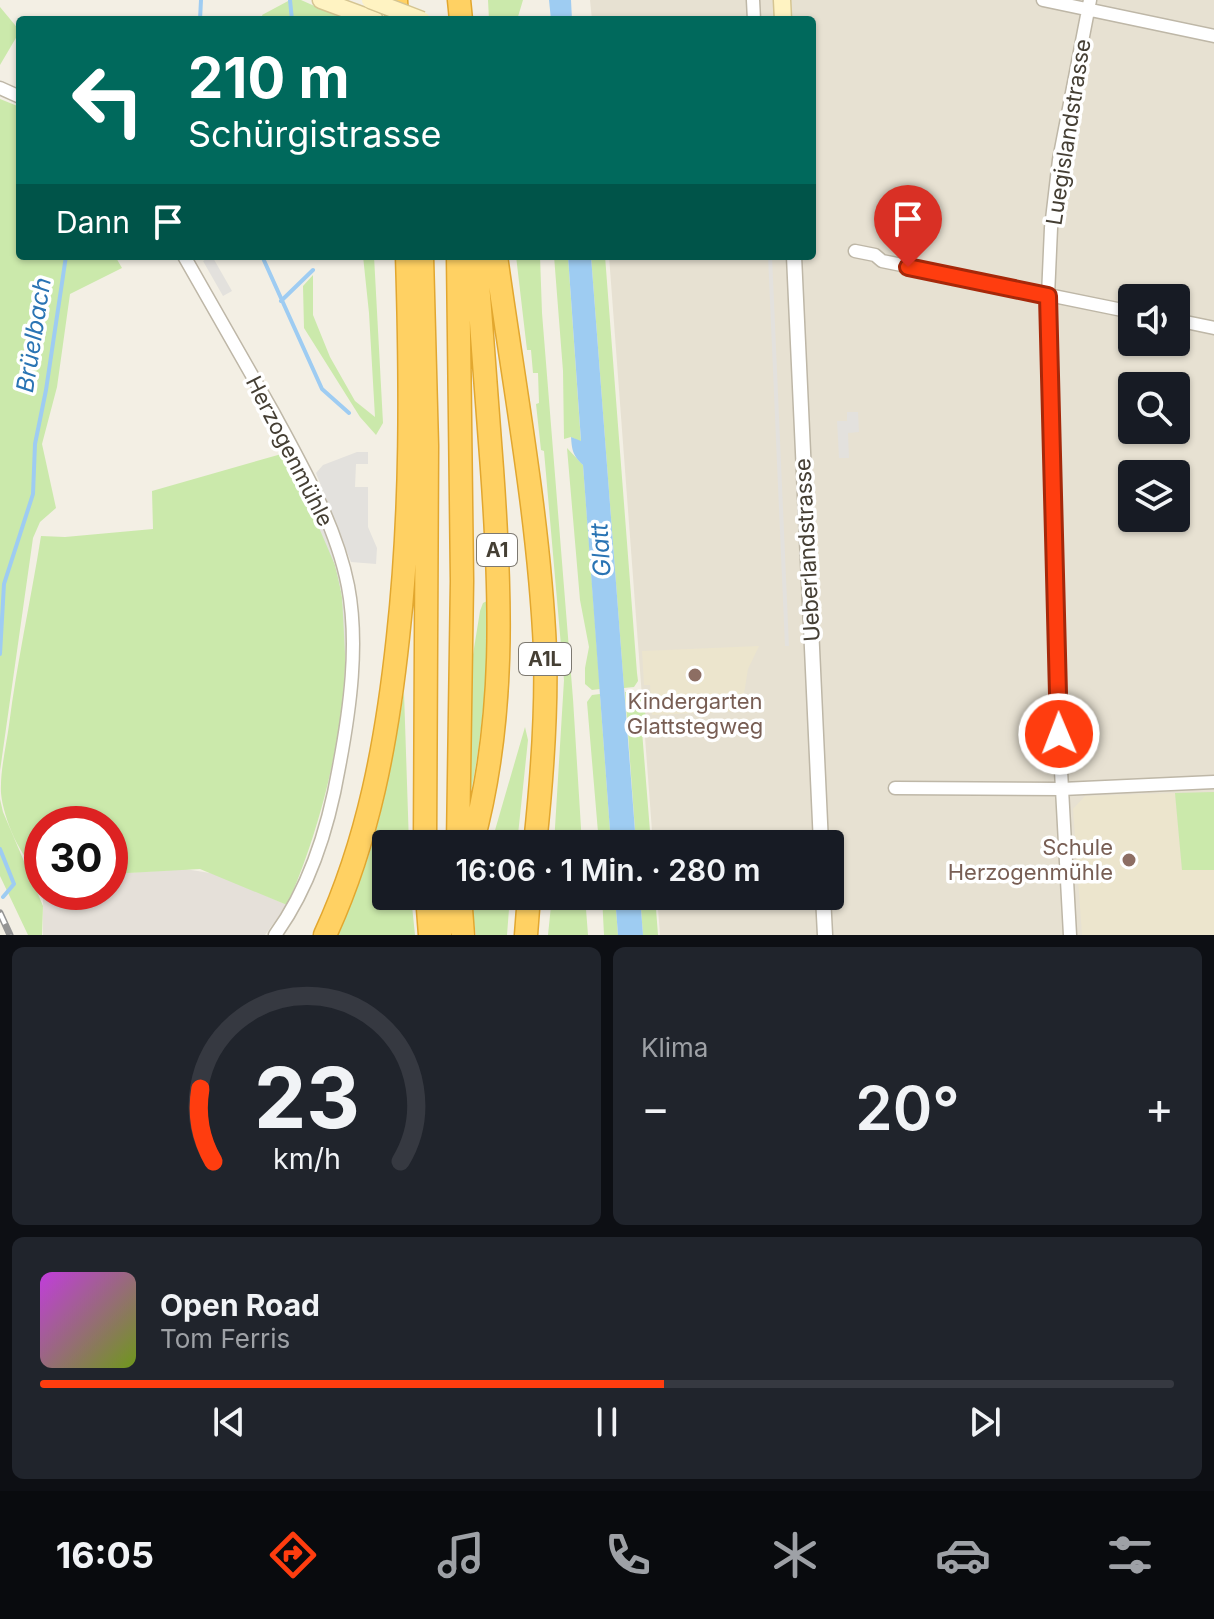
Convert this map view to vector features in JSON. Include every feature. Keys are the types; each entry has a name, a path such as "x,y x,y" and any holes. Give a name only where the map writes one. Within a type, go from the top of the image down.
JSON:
{"highway":[{"path":"325,935 368,822 384,746 395,665 410,489 407,260"},
{"path":"422,260 427,462 425,830"},
{"path":"458,260 468,830"},
{"name":"A1","path":"473,830 481,810 493,735 500,622 476,260"},
{"name":"A1L","path":"497,260 534,526 543,615 544,730 536,830"},
{"path":"428,910 430,935"},
{"path":"439,935 451,910"},
{"path":"460,910 463,935"},
{"path":"526,935 528,910"}],"main road":[{"path":"321,0 364,16"},
{"path":"370,0 412,16"}],"street":[{"path":"1043,0 1089,5 1214,36"},
{"name":"Luegislandstrasse","path":"1070,935 1064,860 1067,846 1062,789 1048,296 1051,228 1059,160 1089,5"},
{"path":"855,251 875,255 882,261 1118,309"},
{"name":"Herzogenmühle","path":"186,260 318,499 348,587 350,688 334,797 294,908 275,935"},
{"name":"Ueberlandstrasse","path":"794,260 820,830"},
{"path":"1190,323 1214,328"},
{"path":"895,788 1062,789 1214,782"},
{"path":"824,910 825,935"}],"shaded area":[{"path":"590,0 1214,0 1214,935 660,935 658,910 844,910 844,830 652,830 609,260 816,260 816,16 592,16"},
{"path":"214,260 232,291 223,296 203,261"},
{"path":"768,260 772,260 789,646 785,646"},
{"path":"847,412 858,412 859,432 848,433 849,458 839,458 837,421 847,421"},
{"path":"357,452 368,452 368,464 356,464 355,487 368,487 368,527 377,548 376,564 351,562 316,473 323,465"},
{"path":"296,463 314,499 344,581 349,654 345,654 342,596 335,565 292,465"},
{"name":"Kindergarten Glattstegweg","path":"759,646 748,669 745,707 741,711 652,715 650,685 644,685 642,651"},
{"name":"Schule Herzogenmühle","path":"1175,793 1182,870 1214,870 1214,935 1082,935 1073,809 1085,796"},
{"path":"185,869 216,874 287,905 265,935 43,935 43,910 128,910 128,873"}],"green space":[{"path":"290,0 301,0 337,16 262,16"},
{"path":"488,0 523,0 518,16 489,16"},
{"path":"0,7 16,26 16,38 0,65"},
{"path":"0,99 16,105 16,260 117,260 122,268 70,294 57,387 42,444 56,508 40,522 33,538 0,771"},
{"path":"363,260 374,260 383,423 376,435 360,417 304,328 303,286 313,275 313,315 330,357 355,401 375,417"},
{"path":"516,260 540,260 581,830 555,830 564,680 544,451 541,450 536,404 539,403 538,373 533,373 531,350 527,350"},
{"path":"554,260 568,260 581,442 571,437 564,439 563,371"},
{"path":"591,260 605,260 638,681 634,687 624,688"},
{"path":"567,448 583,465 600,689 592,690 585,684 589,647 580,600"},
{"path":"285,453 319,522 335,565 343,604 346,647 337,738 316,827 287,905 200,869 128,873 128,806 24,806 24,855 5,814 1,793 4,759 41,536 65,537 153,529 152,491"},
{"path":"487,601 484,697 471,792 466,790 471,667 480,611"},
{"path":"634,691 644,700 646,721 642,731 650,830 635,830 625,692"},
{"path":"404,692 409,830 376,830"},
{"path":"600,694 610,830 598,830 587,702 592,695"},
{"path":"525,727 528,740 518,830 495,830"},
{"path":"1214,792 1214,870 1182,870 1175,793"},
{"path":"0,799 24,861 24,910 43,910 42,935 28,935 0,876"},
{"path":"372,846 372,910 412,910 415,935 336,935"},
{"path":"472,910 509,910 507,935 476,935"},
{"path":"551,910 586,910 588,935 548,935"},
{"path":"603,910 616,910 618,935 604,935"},
{"path":"641,910 656,910 658,935 643,935"}],"water":[{"path":"549,0 571,0 572,16 551,16"},
{"name":"Glatt","path":"568,260 591,260 635,830 610,830 583,465 574,452 571,437 581,441"},
{"path":"616,910 641,910 643,935 618,935"}],"waterway":[{"path":"200,16 201,0"},
{"path":"290,0 292,16"},
{"name":"Brüelbach","path":"0,654 4,584 33,494 35,444 65,260"},
{"path":"264,260 322,389 349,413"},
{"path":"281,301 313,270"},
{"name":"Brüelbach","path":"0,849 14,884 3,897"}],"railway":[{"path":"0,913 10,935"}],"place":[{"name":"Kindergarten Glattstegweg","path":"695,675"},
{"name":"Schule Herzogenmühle","path":"1129,860"}],"route":[{"path":"908,267 1048,296 1059,734"}]}
